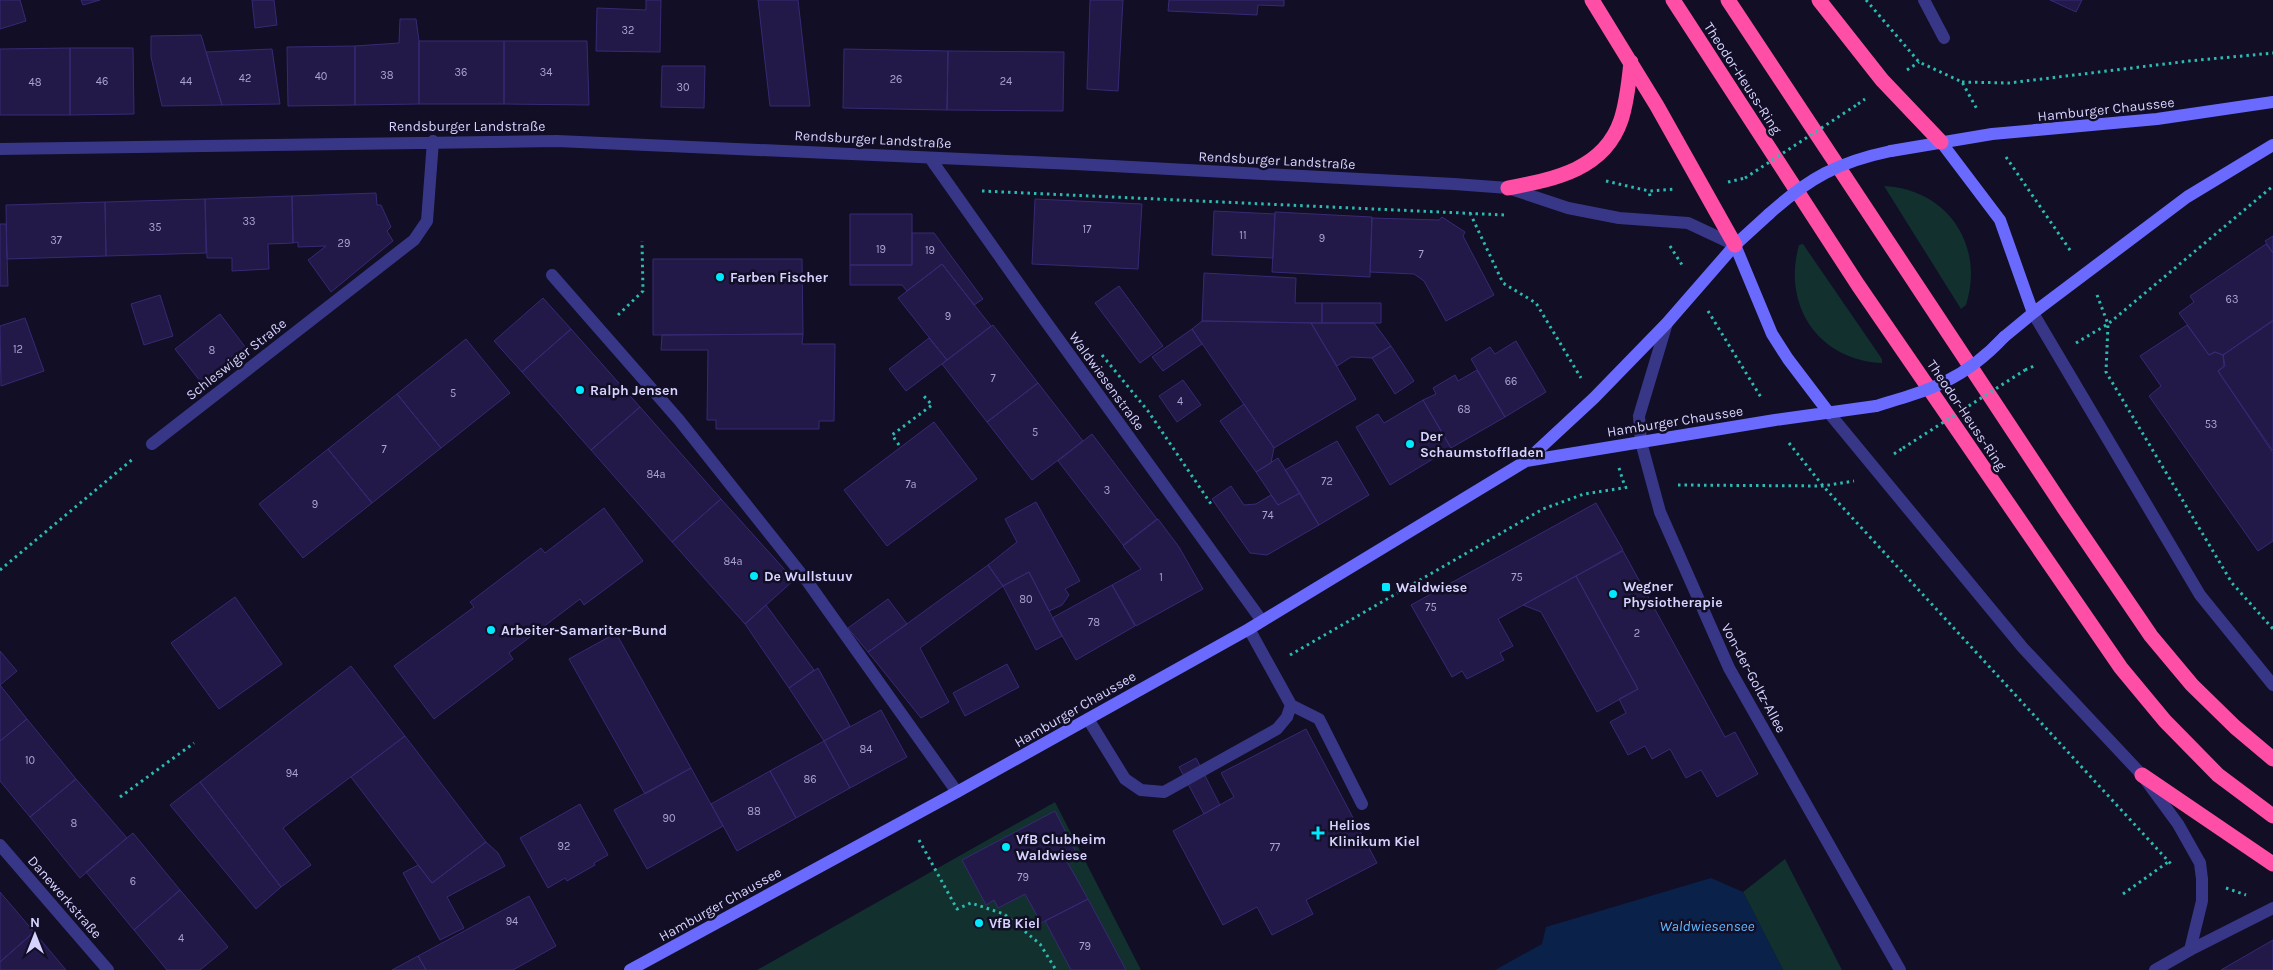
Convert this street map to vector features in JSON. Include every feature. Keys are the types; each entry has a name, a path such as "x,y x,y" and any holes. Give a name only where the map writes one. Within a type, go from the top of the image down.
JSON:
{"highway":[{"path":"1592,0 1631,62 1735,245"},
{"name":"Theodor-Heuss-Ring","path":"1673,0 1858,285 2121,668 2166,721 2218,775 2273,816"},
{"name":"Theodor-Heuss-Ring","path":"1728,0 2064,508 2151,636 2192,685 2235,727 2273,759"},
{"path":"1819,0 1882,80 1941,142"},
{"path":"1508,188 1565,176 1594,159 1609,145 1621,120 1631,62"},
{"path":"2142,775 2273,864"}],"main road":[{"name":"Hamburger Chaussee","path":"630,970 908,819 1249,629 1526,461 1594,398 1667,323 1735,245 1791,194 1843,163 1891,151 1992,134 2157,119 2273,102"},
{"path":"1941,142 2000,220 2033,313"},
{"name":"Hamburger Chaussee","path":"1526,461 1876,406 1931,390 1976,365 2033,313 2186,197 2273,145"},
{"path":"1735,245 1772,334 1788,359 1829,413"}],"street":[{"path":"1924,0 1944,38"},
{"name":"Rendsburger Landstraße","path":"0,149 433,141 557,141 1075,164 1508,188 1568,208 1619,218 1688,223 1735,245"},
{"name":"Schleswiger Straße","path":"152,444 414,240 427,221 433,141"},
{"name":"Waldwiesenstraße","path":"930,158 1262,621"},
{"path":"552,275 679,420 807,582 957,792"},
{"path":"2033,313 2200,595 2273,685"},
{"name":"Von-der-Goltz-Allee","path":"1667,323 1639,416 1641,442 1660,512 1729,668 1900,970"},
{"path":"1829,413 2023,648 2142,775 2193,848 2200,863 2202,902 2190,950"},
{"path":"1249,629 1291,705 1319,719 1362,804"},
{"path":"1088,719 1125,779 1141,790 1164,792 1277,729 1288,717 1291,705"},
{"name":"Danewerkstraße","path":"0,845 108,970"},
{"path":"2155,970 2273,908"}],"path":[{"path":"1962,82 2009,83 2273,53"},
{"path":"1744,178 1858,104"},
{"path":"2108,324 2273,186"},
{"path":"1652,203 1649,191 1666,190"},
{"path":"980,191 1471,215 1503,283 1536,303 1580,376"},
{"path":"601,331 643,291 642,241"},
{"path":"1717,324 1758,393"},
{"path":"1892,455 2025,370"},
{"path":"899,445 892,435 932,405 922,394"},
{"path":"0,570 152,444"},
{"path":"1793,449 1824,486 2168,862 2177,870 2250,896"},
{"path":"1692,484 1824,486 1855,481 1861,476"},
{"path":"1270,666 1543,509 1584,494 1625,487"},
{"path":"120,797 194,744"},
{"path":"908,819 957,909 971,903 1004,914 1040,944 1056,970"},
{"path":"2123,894 2168,862"}],"green space":[{"path":"1884,186 1907,190 1926,198 1943,209 1956,225 1965,242 1970,262 1971,283 1966,305 1961,309"},
{"path":"1803,244 1882,359 1882,363 1859,360 1840,352 1823,340 1810,325 1801,308 1796,288 1795,267 1799,245"},
{"name":"VfB Kiel","path":"1055,802 1141,970 757,970"},
{"path":"1785,859 1842,970 1783,970 1743,892"}],"water":[{"name":"Waldwiesensee","path":"1711,878 1743,892 1783,970 1495,970 1542,944 1546,927"}],"building":[{"path":"0,0 20,0 26,21 0,29"},
{"path":"81,0 100,0 83,5"},
{"path":"252,0 274,0 277,25 255,28"},
{"path":"646,0 661,0 660,52 596,51 597,8 646,10"},
{"path":"758,0 798,0 810,106 770,106"},
{"path":"1090,0 1123,0 1118,91 1087,89"},
{"path":"1169,0 1284,0 1284,6 1258,5 1257,15 1168,11"},
{"path":"2050,0 2082,0 2076,12"},
{"path":"400,19 416,19 419,41 419,104 355,105 355,46 399,43"},
{"path":"201,35 222,105 162,106 151,57 151,36"},
{"path":"419,41 504,41 504,104 419,104"},
{"path":"504,41 587,41 589,105 504,104"},
{"path":"355,46 355,105 288,106 287,47"},
{"path":"70,48 133,48 134,114 70,115"},
{"path":"70,48 70,115 0,115 0,49"},
{"path":"272,49 280,104 222,105 206,52"},
{"path":"844,49 948,51 947,110 843,108"},
{"path":"948,51 1064,52 1063,111 947,110"},
{"path":"662,66 705,66 704,108 661,107"},
{"path":"376,193 377,205 381,205 391,227 387,231 393,241 331,292 308,260 326,246 298,247 298,242 293,243 292,196"},
{"path":"292,196 293,243 268,244 269,269 232,271 232,258 207,258 205,199"},
{"path":"205,199 206,253 106,256 105,202"},
{"path":"1035,199 1142,204 1138,269 1032,264"},
{"path":"105,202 106,256 7,259 6,205"},
{"path":"1214,211 1275,214 1273,258 1212,255"},
{"path":"1275,212 1372,217 1370,277 1272,272"},
{"path":"850,214 912,214 912,265 850,265"},
{"path":"1442,217 1465,232 1463,236 1494,295 1446,321 1424,281 1414,274 1370,272 1372,218 1439,220"},
{"path":"0,224 6,224 8,286 0,286"},
{"path":"912,233 934,233 983,299 974,305 942,264 907,291 902,285 850,285 850,265 912,265"},
{"path":"2273,236 2273,253 2265,241"},
{"path":"2266,244 2273,253 2273,320 2223,355 2215,352 2209,355 2179,313 2194,302 2190,296"},
{"path":"653,259 802,259 803,334 653,335"},
{"path":"942,264 991,326 947,360 898,298"},
{"path":"1204,273 1296,278 1295,303 1322,303 1322,323 1202,321"},
{"path":"1119,286 1163,346 1140,363 1095,303"},
{"path":"160,295 173,336 144,345 131,304"},
{"path":"543,298 571,329 522,372 494,341"},
{"path":"1322,303 1381,303 1381,323 1322,323"},
{"path":"220,314 249,352 204,386 175,349"},
{"path":"25,318 44,371 1,386 0,326"},
{"path":"1202,321 1311,323 1356,399 1274,448 1192,329"},
{"path":"2273,321 2273,451 2218,371 2225,366 2223,355"},
{"path":"1311,323 1374,323 1391,346 1372,358 1351,357 1337,366"},
{"path":"993,325 1038,383 987,422 942,364"},
{"path":"2187,325 2209,355 2215,352 2223,355 2224,366 2218,371 2273,453 2273,541 2258,551 2149,396 2161,386 2140,356"},
{"path":"571,329 640,407 591,450 522,372"},
{"path":"1192,329 1202,344 1163,371 1152,357"},
{"path":"803,334 802,344 835,344 834,421 819,421 819,429 716,429 716,420 707,420 708,350 661,350 662,335"},
{"path":"929,338 947,360 906,391 889,369"},
{"path":"466,339 510,393 441,448 397,394"},
{"path":"1516,341 1546,392 1505,417 1471,359 1490,347 1495,354"},
{"path":"1391,346 1414,381 1395,394 1372,358"},
{"path":"1477,370 1505,417 1451,448 1423,400 1436,394 1433,388 1455,375 1458,381"},
{"path":"1183,380 1201,405 1177,422 1159,396"},
{"path":"1038,383 1083,441 1032,480 987,422"},
{"path":"397,394 441,448 372,503 328,449"},
{"path":"1423,400 1451,448 1390,485 1356,427 1378,414 1384,423"},
{"path":"1244,404 1274,448 1271,463 1256,472 1220,421"},
{"path":"640,407 721,499 672,542 591,450"},
{"path":"934,422 977,479 887,546 844,490"},
{"path":"1092,434 1157,519 1123,545 1058,461"},
{"path":"1337,441 1369,495 1319,525 1285,470"},
{"path":"328,449 372,503 303,558 259,504"},
{"path":"1278,458 1300,493 1278,505 1256,472"},
{"path":"1231,486 1244,505 1256,504 1271,495 1278,505 1300,493 1319,525 1267,555 1250,553 1212,499"},
{"path":"721,499 794,580 745,624 672,542"},
{"path":"1036,502 1080,581 1065,589 1069,595 1062,605 1049,611 1029,572 1003,586 988,565 1017,542 1005,519"},
{"path":"1596,503 1623,550 1498,619 1513,646 1500,653 1504,660 1467,679 1462,671 1452,677 1411,605"},
{"name":"Arbeiter-Samariter-Bund","path":"604,508 643,561 584,605 580,599 509,653 513,659 434,719 394,666 474,607 470,602 541,548 545,553"},
{"path":"1158,519 1179,547 1203,589 1136,626 1112,585 1141,569 1123,546"},
{"path":"1623,551 1725,737 1735,732 1758,774 1717,797 1701,770 1686,778 1670,749 1652,759 1645,746 1628,755 1610,722 1626,713 1619,699 1638,689 1576,576"},
{"path":"988,565 1003,586 920,648 949,702 921,718 868,652"},
{"path":"1029,572 1062,636 1036,650 1003,586"},
{"path":"1576,576 1638,689 1597,712 1541,612 1523,605"},
{"path":"1112,585 1135,626 1076,660 1052,618"},
{"path":"235,597 282,664 219,709 171,643"},
{"path":"888,599 907,624 868,652 848,628"},
{"path":"766,605 814,670 789,688 745,624"},
{"name":"Arbeiter-Samariter-Bund","path":"616,633 691,768 645,794 569,659"},
{"path":"0,651 17,671 0,685"},
{"path":"1007,664 1019,687 965,716 953,693"},
{"path":"351,666 405,736 283,828 311,865 281,887 200,782"},
{"path":"818,668 850,726 824,741 789,688"},
{"path":"0,685 27,719 0,741"},
{"path":"881,710 907,757 850,788 824,741"},
{"path":"27,719 76,779 30,817 0,781 0,741"},
{"path":"1306,729 1377,863 1306,900 1313,914 1272,935 1257,907 1223,925 1173,831 1234,797 1221,773"},
{"path":"405,736 486,842 432,883 351,777"},
{"path":"824,741 850,788 796,818 770,771"},
{"path":"1196,758 1220,805 1204,814 1179,767"},
{"path":"691,768 723,826 647,869 614,810"},
{"path":"770,771 796,818 737,851 711,804"},
{"path":"76,779 127,838 80,878 30,817"},
{"path":"200,782 281,887 256,909 170,805"},
{"path":"580,804 608,855 567,881 565,878 548,888 520,838"},
{"path":"1055,811 1076,852 1065,858 1088,899 1041,923 1025,894 998,908 994,900 986,905 962,860"},
{"path":"133,833 180,890 134,930 86,872"},
{"path":"486,842 498,853 505,866 447,897 464,928 440,940 403,873 418,865 432,883"},
{"path":"180,890 228,947 200,970 167,970 134,930"},
{"path":"0,892 34,932 0,962"},
{"path":"529,896 556,946 513,970 426,970 418,956"},
{"path":"1088,899 1126,970 1071,970 1045,921"},
{"path":"34,932 66,970 0,970 0,962"},
{"path":"2273,940 2273,970 2221,970"},
{"path":"418,956 426,970 392,970"}],"place":[{"name":"Farben Fischer","path":"720,277"},
{"name":"Ralph Jensen","path":"580,390"},
{"name":"Der Schaumstoffladen","path":"1410,444"},
{"name":"De Wullstuuv","path":"754,576"},
{"name":"Waldwiese","path":"1386,587"},
{"name":"Wegner Physiotherapie","path":"1613,594"},
{"name":"Arbeiter-Samariter-Bund","path":"491,630"},
{"name":"Helios Klinikum Kiel","path":"1318,833"},
{"name":"VfB Clubheim Waldwiese","path":"1006,847"},
{"name":"VfB Kiel","path":"979,923"}]}
